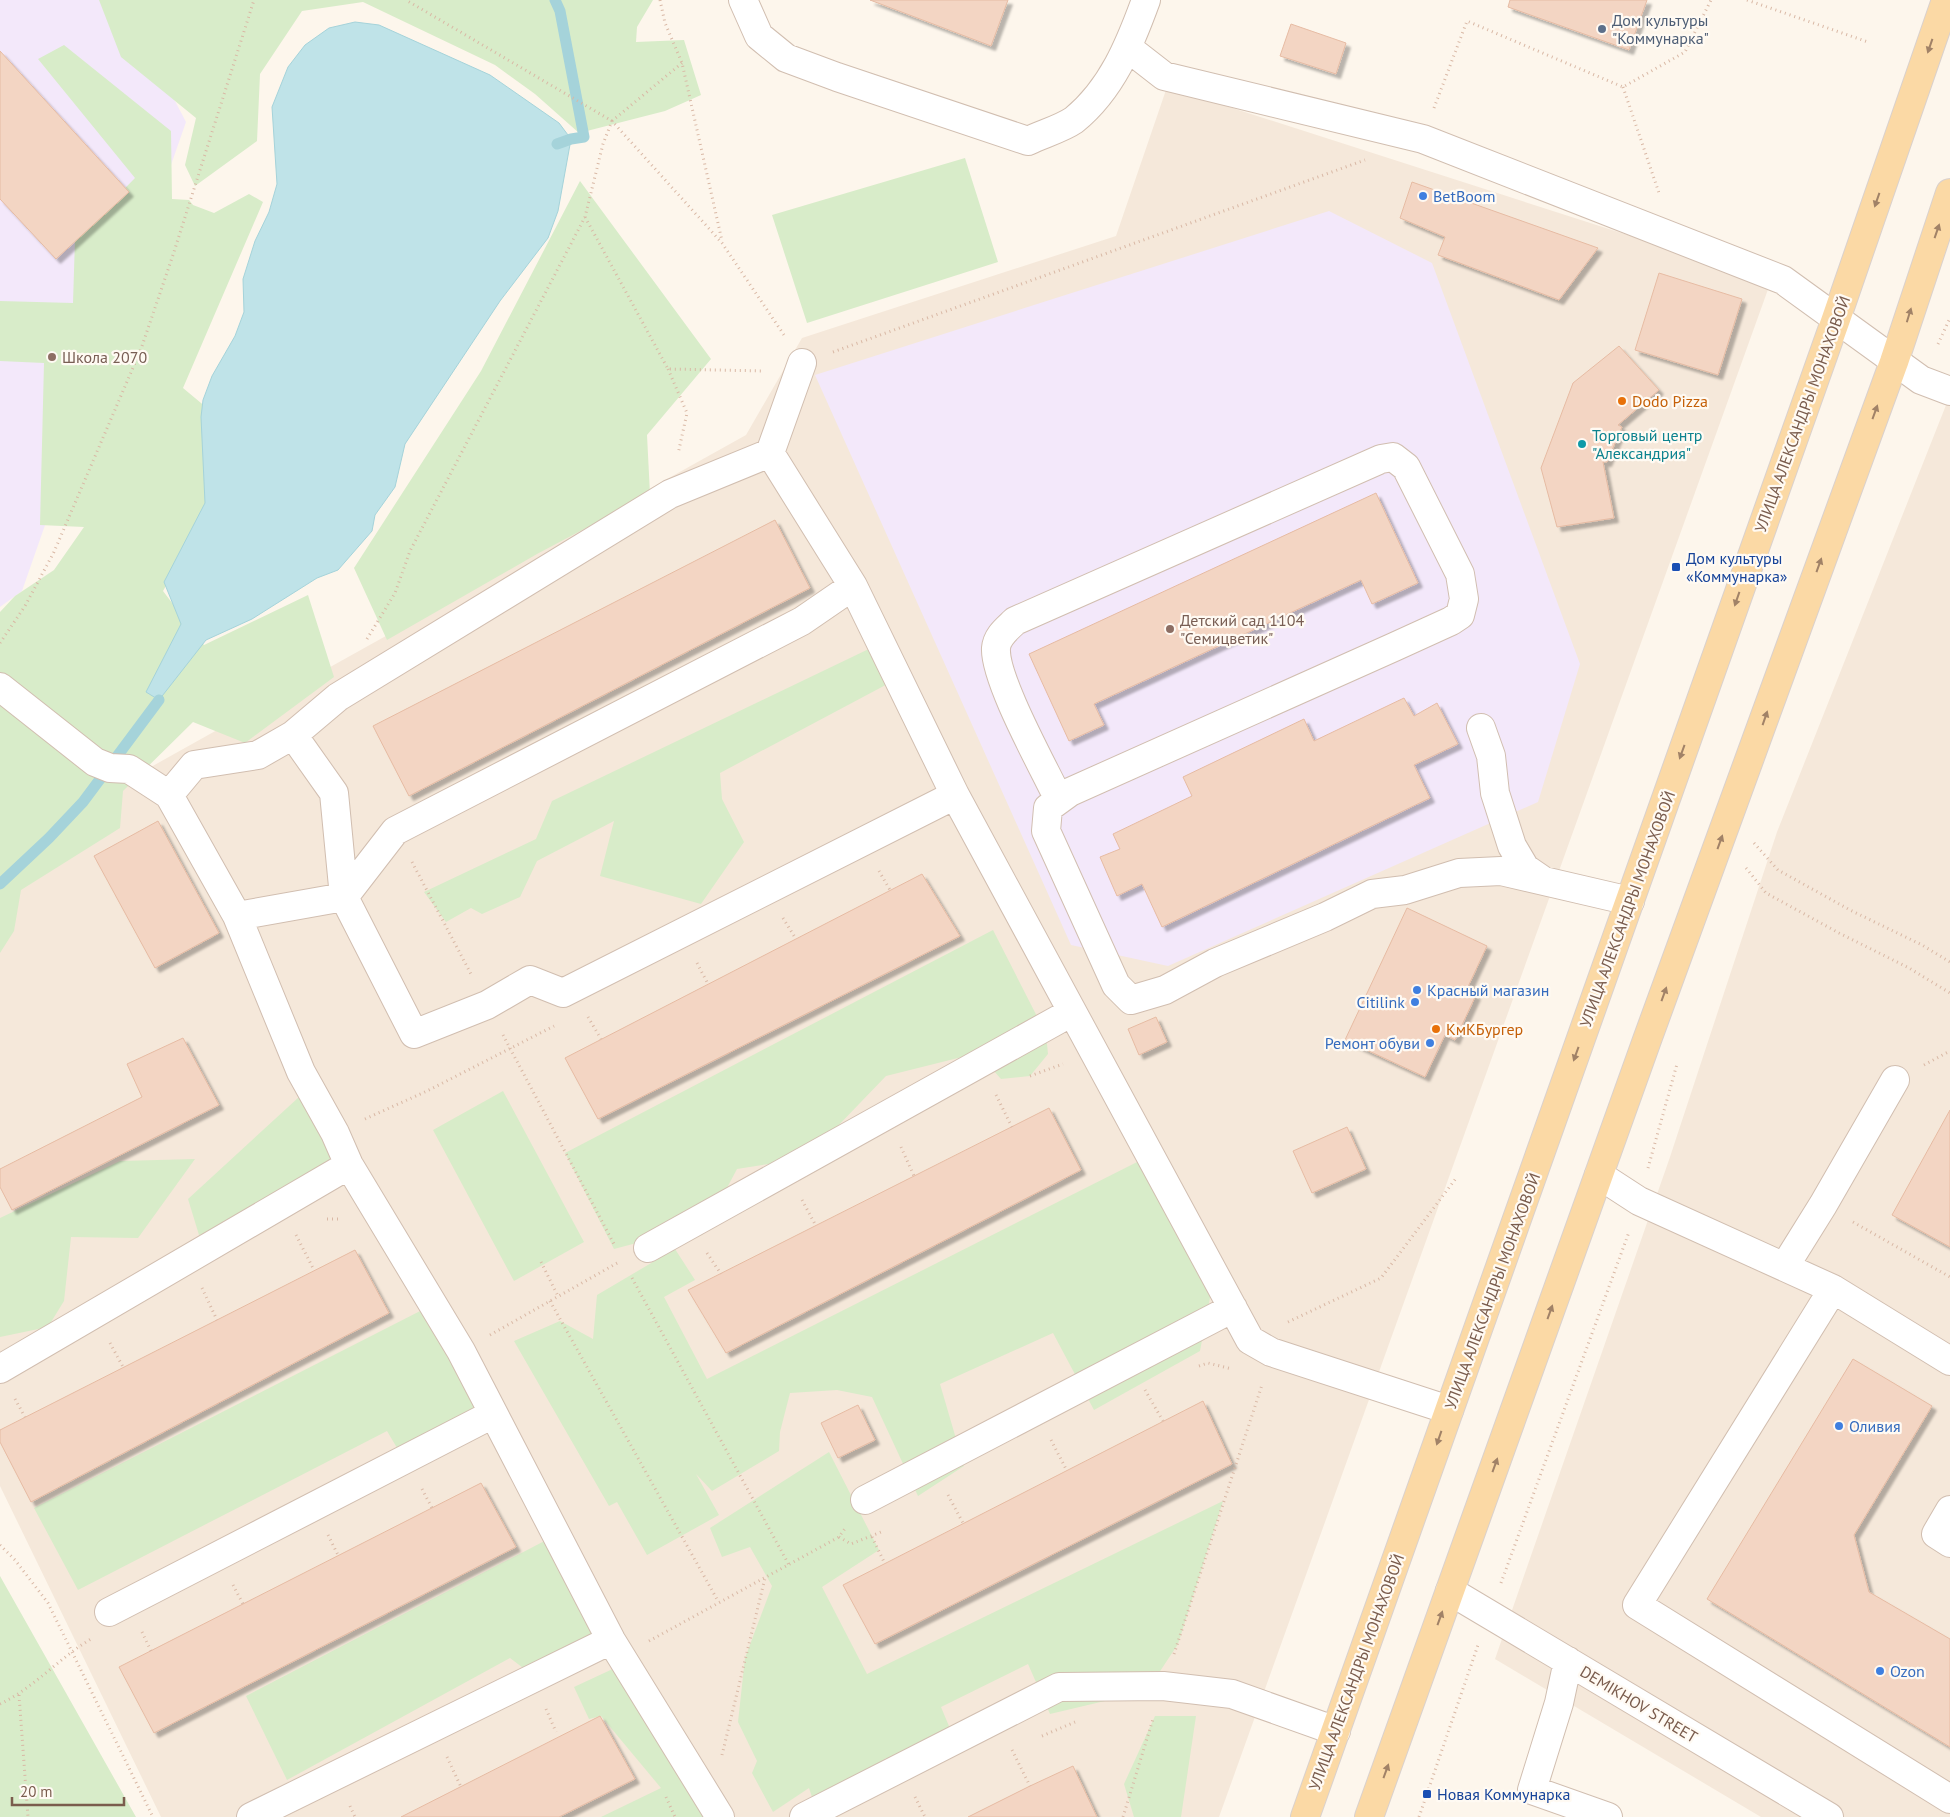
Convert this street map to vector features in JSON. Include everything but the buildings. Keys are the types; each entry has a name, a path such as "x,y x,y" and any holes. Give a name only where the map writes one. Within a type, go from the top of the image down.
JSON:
{"main road":[{"name":"УЛИЦА АЛЕКСАНДРЫ МОНАХОВОЙ","path":"1305,1817 1836,319 1946,0"},
{"path":"1369,1817 1599,1175 1894,362 1950,193"}],"street":[{"path":"744,0 759,36 786,58 1028,141 1073,121 1104,89 1128,48 1146,0"},
{"path":"1128,48 1164,76 1423,139 1783,280 1921,380 1950,391"},
{"path":"169,795 194,765 258,755 293,735 338,697 670,494 770,453 802,363"},
{"path":"770,453 853,586 955,795 1233,1308 1261,1346 1449,1410"},
{"path":"1059,800 1003,681 996,649 1000,636 1015,620 1381,459 1393,457 1406,467 1460,574 1464,599 1460,615 1394,647 1070,792 1059,800 1048,808 1046,832 1116,985 1131,1000 1164,990 1215,963 1325,917 1372,894 1406,890 1459,873 1501,871 1630,901"},
{"path":"238,916 344,897 395,831 802,621 853,586"},
{"path":"0,687 95,762 110,768 129,769 169,795 238,916 301,1072 335,1133 349,1165 461,1351 611,1640 716,1809"},
{"path":"1482,728 1492,756 1495,793 1512,846 1526,868 1541,879"},
{"path":"293,735 334,793 344,897 414,1034 487,1005 530,980 563,993 955,795"},
{"path":"648,1248 1072,1012"},
{"path":"1785,1266 1823,1205 1894,1080"},
{"path":"0,1369 349,1165"},
{"path":"1599,1175 1639,1201 1833,1289 1950,1361"},
{"path":"1833,1289 1637,1605 1950,1799"},
{"path":"865,1500 1233,1308"},
{"path":"109,1612 493,1414"},
{"path":"1950,1510 1936,1534 1950,1543"},
{"name":"DEMIKHOV STREET","path":"1450,1591 1829,1817"},
{"path":"251,1817 611,1640"},
{"path":"1568,1661 1560,1704 1532,1790 1608,1817"},
{"path":"804,1817 1059,1687 1163,1686 1232,1694 1336,1731"}],"path":[{"path":"0,642 25,606 54,552 140,349 173,256 254,0"},
{"path":"406,0 612,121 722,243 802,363"},
{"path":"660,0 665,23 682,63 722,243"},
{"path":"1623,87 1685,52 1711,0"},
{"path":"1747,0 1868,42"},
{"path":"1423,139 1467,21 1623,87 1674,238"},
{"path":"366,640 395,594 410,551 585,217 603,144 612,121 682,63"},
{"path":"668,369 790,372 802,363 928,320 1367,159"},
{"path":"585,217 668,369 687,413 670,494"},
{"path":"395,831 622,1260 789,1564"},
{"path":"1752,840 1778,870 1850,910 1922,945 1950,962"},
{"path":"877,867 890,890"},
{"path":"1746,867 1766,893 1838,933 1909,968 1950,993"},
{"path":"782,916 796,939"},
{"path":"696,961 708,984"},
{"path":"584,1010 601,1039"},
{"path":"335,1133 426,1091 556,1025"},
{"path":"1021,1081 1064,1064 1072,1065"},
{"path":"988,1100 1004,1090"},
{"path":"996,1095 1012,1127"},
{"path":"892,1150 908,1142"},
{"path":"900,1146 914,1176"},
{"path":"1123,1817 1163,1686 1254,1414 1261,1346 1381,1278 1457,1177"},
{"path":"800,1197 816,1226"},
{"path":"1823,1205 1950,1277"},
{"path":"326,1219 335,1217 344,1219"},
{"path":"286,1237 302,1228"},
{"path":"295,1232 314,1270"},
{"path":"461,1351 622,1260 648,1248"},
{"path":"704,1248 720,1274"},
{"path":"1418,1817 1489,1614 1623,1253"},
{"path":"541,1262 558,1296"},
{"path":"200,1283 217,1320"},
{"path":"550,1301 718,1601"},
{"path":"110,1342 123,1367"},
{"path":"1192,1368 1208,1363 1236,1370"},
{"path":"1137,1394 1153,1386"},
{"path":"1145,1390 1163,1421"},
{"path":"1043,1443 1059,1435"},
{"path":"1051,1439 1067,1470"},
{"path":"941,1499 956,1490"},
{"path":"948,1495 963,1523"},
{"path":"611,1640 647,1642 718,1601 765,1578 839,1537 865,1500"},
{"path":"839,1537 851,1544 872,1537 889,1528"},
{"path":"872,1537 885,1564"},
{"path":"0,1544 48,1602 153,1817"},
{"path":"716,1809 765,1578"},
{"path":"0,1704 19,1695 71,1651"},
{"path":"19,1695 28,1817"},
{"path":"544,1706 556,1732"},
{"path":"1038,1738 1081,1719"},
{"path":"1003,1753 1020,1745"},
{"path":"1011,1749 1030,1786"},
{"path":"446,1754 461,1787"},
{"path":"662,1791 675,1817"},
{"path":"907,1801 924,1792"},
{"path":"915,1797 925,1817"}],"shaded area":[{"name":"Школа 2070","path":"0,0 122,0 186,122 22,591 0,607"},
{"path":"1167,87 1771,281 1219,1817 161,1817 0,1486 0,898 29,835 746,435 802,338 1116,236"},
{"path":"1329,211 1432,263 1580,664 1538,802 1168,966 1071,945 815,375"},
{"path":"1950,395 1950,1817 1761,1817 1495,1659 1670,1157 1777,832"}],"green space":[{"path":"99,0 653,0 637,27 636,42 684,40 701,95 665,111 579,133 535,94 495,65 363,2 302,11 260,74 257,141 195,186 185,165 196,118 121,57"},
{"path":"64,45 171,131 172,199 189,200 193,205 214,213 249,194 263,202 183,388 243,438 238,460 163,591 204,645 308,595 334,677 245,743 193,722 123,791 120,828 21,890 14,931 0,953 0,612 15,596 54,570 84,527 40,525 44,363 0,361 0,301 73,303 75,239 135,178 38,59"},
{"path":"965,158 998,262 807,323 772,215"},
{"path":"580,181 711,359 647,435 650,494 537,554 387,640 354,568 481,371"},
{"path":"875,646 895,680 720,773 722,799 744,842 701,904 600,876 614,821 537,861 520,897 482,914 471,908 446,922 424,892 536,839 552,801"},
{"path":"993,930 1046,1034 1048,1054 1030,1076 1001,1079 978,1053 886,1076 807,1158 737,1169 702,1235 675,1241 648,1240 614,1249 565,1153"},
{"path":"311,1086 354,1167 270,1223 199,1235 188,1199"},
{"path":"503,1091 584,1242 514,1281 433,1130"},
{"path":"1153,1154 1212,1287 1200,1351 1094,1410 1053,1333 940,1384 964,1466 918,1496 872,1397 837,1390 790,1393 780,1432 779,1451 712,1491 696,1474 719,1515 647,1555 617,1502 609,1506 514,1341 560,1321 593,1339 597,1295 675,1249 695,1280 664,1297 707,1379"},
{"path":"195,1159 138,1238 71,1237 64,1301 48,1327 0,1337 0,1218 120,1161"},
{"path":"428,1307 479,1410 403,1458 387,1431 78,1590 34,1508"},
{"path":"829,1452 879,1550 822,1587 867,1674 1223,1501 1178,1644 1147,1691 1050,1714 1028,1664 941,1707 959,1750 911,1779 886,1758 816,1809 809,1788 773,1812 752,1773 757,1761 738,1722 745,1658 772,1586 750,1547 722,1557 710,1528"},
{"path":"554,1536 604,1633 535,1677 510,1658 287,1780 246,1696"},
{"path":"0,1576 136,1817 0,1817"},
{"path":"632,1660 707,1817 601,1817 661,1788 601,1716 589,1719 574,1687"},
{"path":"1155,1716 1196,1716 1181,1817 1134,1817 1124,1784"}],"water":[{"path":"355,22 379,25 490,75 559,123 571,139 558,211 548,238 500,301 405,444 395,487 375,515 372,531 338,570 317,578 252,619 206,640 159,700 146,692 181,624 164,582 205,503 201,417 203,400 212,376 235,336 244,312 243,279 255,241 269,212 277,184 272,107 288,67 305,45 329,28"}],"waterway":[{"path":"555,0 560,11 584,137 557,144"},
{"path":"0,884 49,838 83,802 159,700"}],"place":[{"name":"Дом культуры \"Коммунарка\"","path":"1602,29"},
{"name":"BetBoom","path":"1423,196"},
{"name":"Школа 2070","path":"52,357"},
{"name":"Dodo Pizza","path":"1622,401"},
{"name":"Торговый центр \"Александрия\"","path":"1582,444"},
{"name":"Дом культуры «Коммунарка»","path":"1676,567"},
{"name":"Детский сад 1104 \"Семицветик\"","path":"1170,629"},
{"name":"Красный магазин","path":"1417,990"},
{"name":"Citilink","path":"1415,1002"},
{"name":"КмКБургер","path":"1436,1029"},
{"name":"Ремонт обуви","path":"1430,1043"},
{"name":"Оливия","path":"1839,1426"},
{"name":"Ozon","path":"1880,1671"},
{"name":"Новая Коммунарка","path":"1427,1794"}]}
